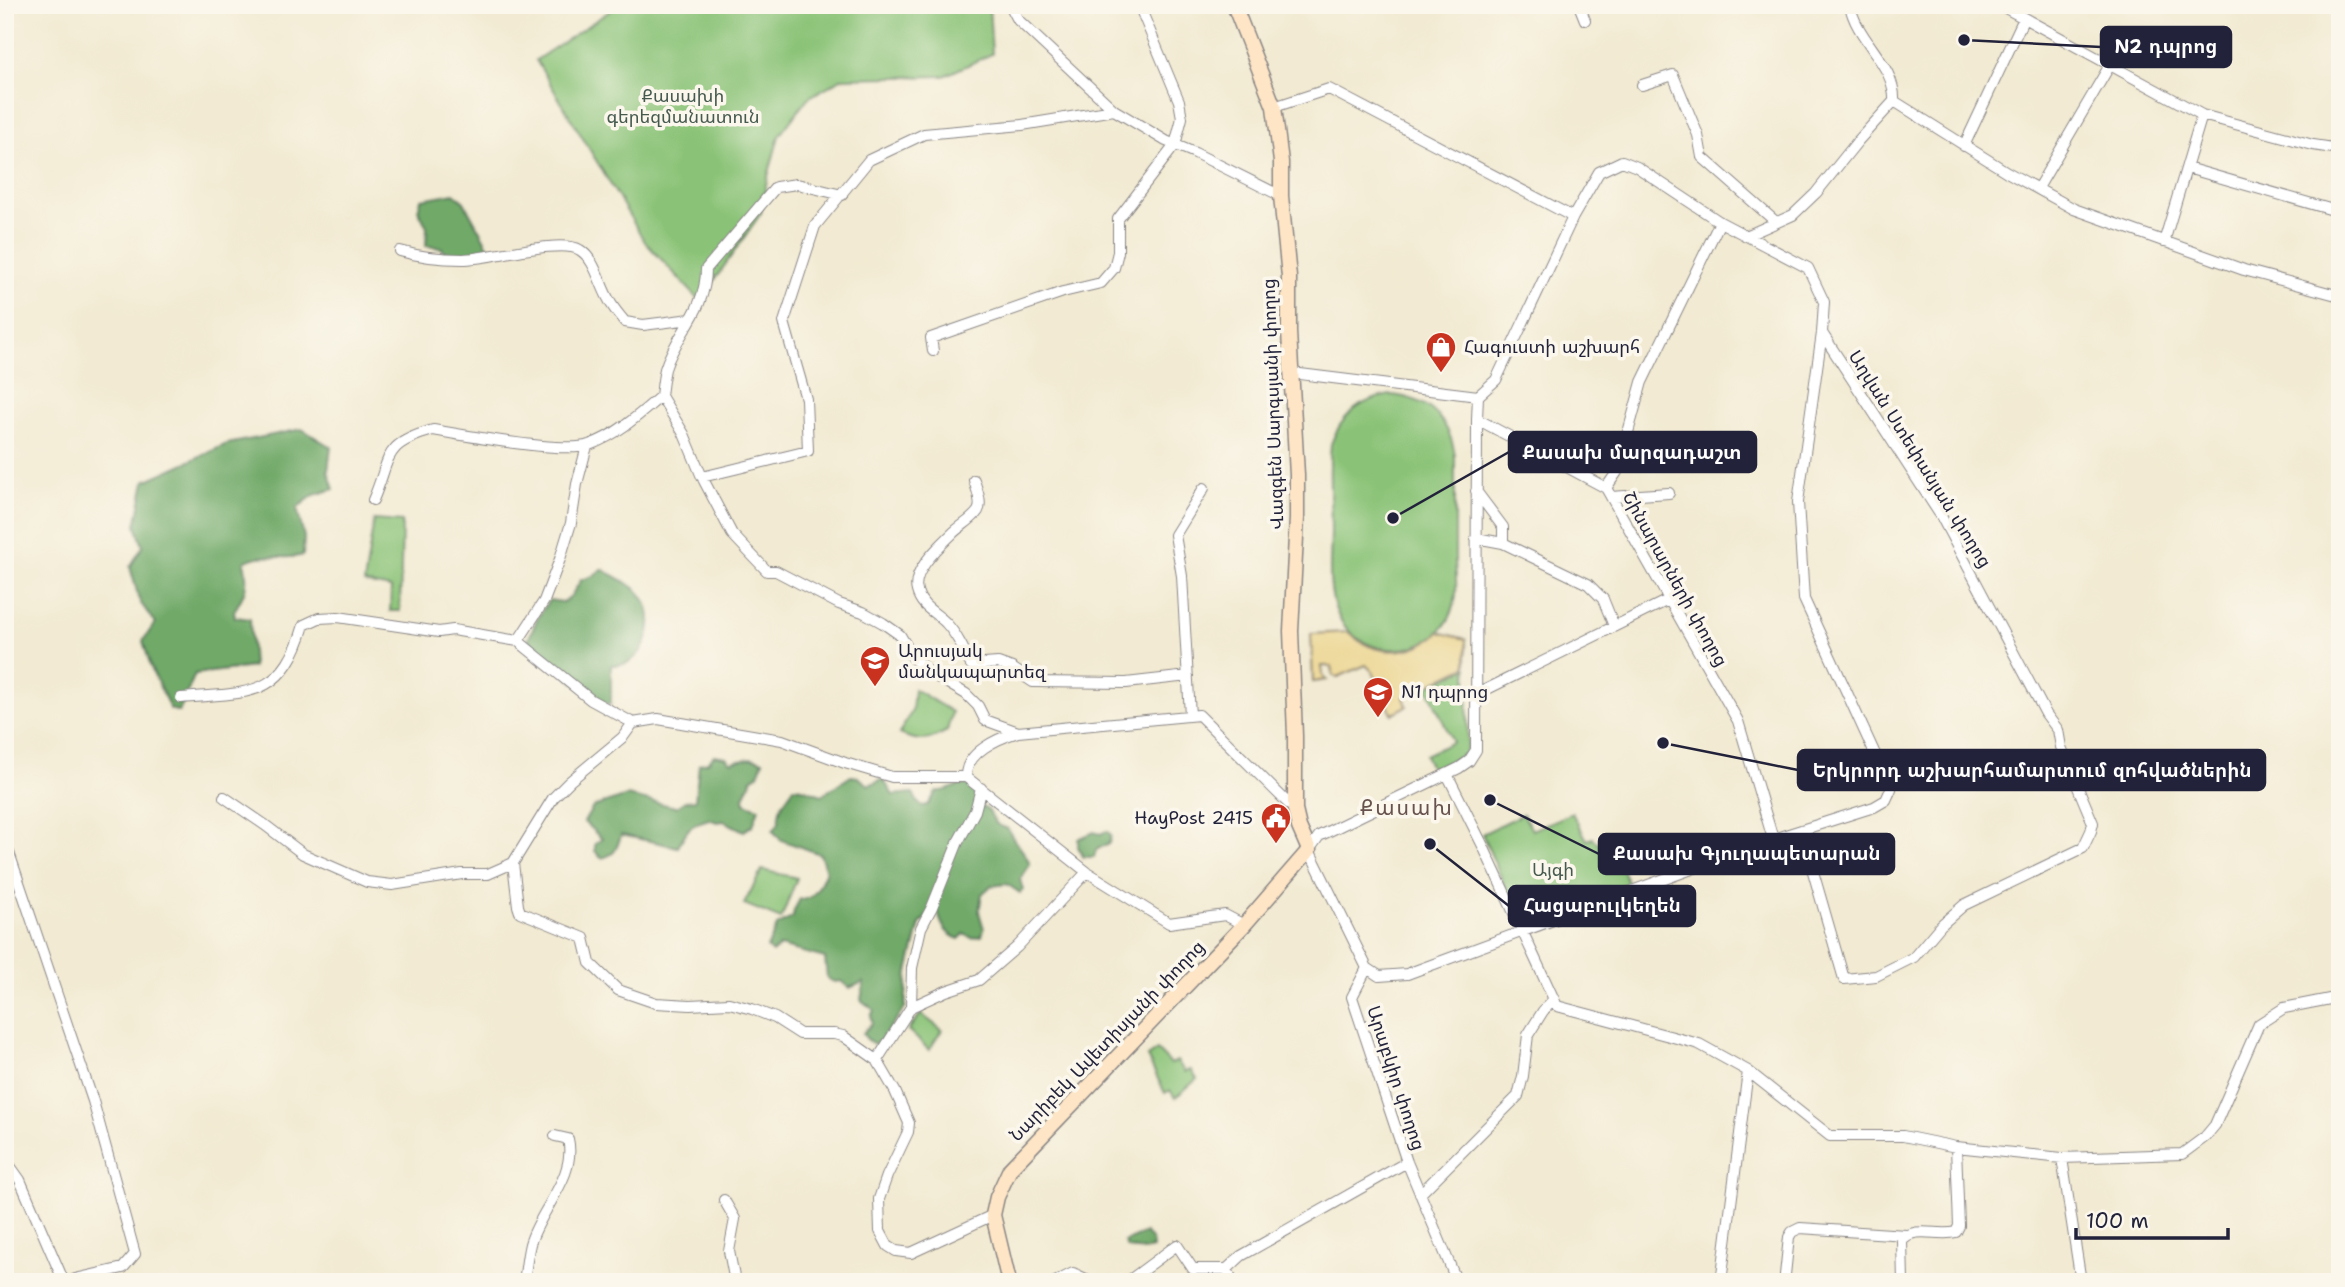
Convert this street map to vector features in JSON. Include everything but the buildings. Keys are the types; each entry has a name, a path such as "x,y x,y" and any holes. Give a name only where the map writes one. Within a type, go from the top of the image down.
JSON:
{"street":[{"path":"1010,5 1018,20 1114,110 1175,145 1281,196"},
{"path":"933,351 931,338 1063,292 1101,283 1114,268 1118,252 1118,219 1175,145 1182,118 1139,5"},
{"name":"Վազգեն Սարգսյանի փողոց","path":"1234,5 1274,107 1281,162 1281,196 1289,277 1289,332 1297,475 1291,631 1295,810 1309,850"},
{"path":"1579,5 1584,20"},
{"path":"1746,236 1793,215 1816,193 1894,101 1895,88 1858,30 1850,5"},
{"path":"2000,5 2202,115 2313,145 2340,149"},
{"path":"1965,146 2024,18"},
{"path":"2038,188 2110,65"},
{"path":"1642,85 1673,75 1698,135 1702,157 1776,222"},
{"path":"1274,107 1329,89 1573,217 1496,380 1478,396 1476,750 1469,761 1447,774 1319,836 1309,850 1367,968"},
{"path":"1894,101 2007,172 2074,209 2244,270 2340,296"},
{"path":"702,477 808,451 806,399 784,321 815,226 869,160 924,134 1022,125 1114,110"},
{"path":"2164,243 2202,115"},
{"name":"Աղվան Ստեփանյան փողոց","path":"1367,968 1380,976 1407,974 1773,839 1874,807 1886,800 1891,789 1804,599 1798,502 1824,302 1808,268 1720,222 1637,167 1622,161 1599,172 1573,217"},
{"path":"2188,168 2340,212"},
{"path":"373,500 394,446 405,439 433,430 550,447 587,446 624,426 661,396 666,368 706,286 706,269 776,187 797,184 842,195"},
{"name":"Շինարարների փողոց","path":"1720,222 1642,382 1609,493 1738,721 1773,839"},
{"path":"400,251 420,256 464,259 538,247 578,248 587,257 610,302 625,322 643,325 691,319"},
{"name":"Աղվան Ստեփանյան փողոց","path":"1801,831 1844,979 1876,976 1914,957 1941,925 1964,905 2083,848 2093,823 2062,747 2058,730 2046,714 1941,516 1822,333"},
{"path":"1292,373 1478,396"},
{"path":"661,396 684,434 702,477 732,534 767,571 776,571 839,604 863,612 883,623 900,635 914,659 929,672 966,694 978,706 985,720 1018,732"},
{"path":"1476,419 1609,493 1670,493"},
{"path":"518,641 544,601 560,559 572,523 577,484 587,446"},
{"path":"974,480 980,504 978,511 953,532 916,580 921,602 957,636 971,665 998,663 1012,667 1033,682 1126,683 1188,676"},
{"path":"1190,716 1182,576 1175,536 1204,488"},
{"path":"1476,490 1503,527 1503,543"},
{"path":"1476,538 1503,543 1588,584 1603,599 1614,626"},
{"path":"1475,695 1668,600"},
{"path":"180,698 261,688 286,669 297,648 304,625 319,618 338,617 439,632 453,630 518,641 591,700 633,723 658,719 782,740 892,777 966,777 1087,872 1169,923 1225,915 1244,925"},
{"path":"966,777 965,770 978,754 1005,736 1018,732 1199,715 1295,810"},
{"path":"223,797 303,854 367,882 392,885 462,874 488,874 513,863 553,798 623,737 633,723"},
{"path":"1447,774 1557,1006 1699,1044 1748,1071 1830,1136 1903,1136 1956,1147 2062,1158 2182,1154 2205,1137 2215,1125 2259,1024 2284,1008 2340,997"},
{"path":"877,1060 911,1007 912,968 919,936 958,842 975,811 981,788"},
{"path":"5,841 93,1101 135,1254 123,1268 75,1279 74,1282"},
{"name":"Նարիբեկ Ավետիսյանի փողոց","path":"993,1215 997,1196 1010,1169 1244,925 1309,850"},
{"path":"513,863 520,912 584,938 590,963 618,990 656,1003 729,1003 741,1006 775,1018 800,1034 844,1036 877,1060 909,1123 908,1132 878,1199 880,1231 888,1247 911,1253 993,1215 1009,1282"},
{"path":"911,1007 946,991 979,981 1017,947 1087,872"},
{"name":"Արաբկիր փողոց","path":"1367,968 1352,997 1407,1162 1457,1282"},
{"path":"1420,1194 1518,1096 1528,1035 1554,999"},
{"path":"1721,1282 1748,1071"},
{"path":"524,1282 530,1243 569,1166 568,1139 555,1136"},
{"path":"1786,1275 1789,1237 1800,1228 1906,1235 1914,1232 1956,1232 1959,1226 1956,1147"},
{"path":"2062,1158 2081,1282"},
{"path":"5,1159 20,1180 64,1282"},
{"path":"1127,1282 1177,1244 1193,1269 1227,1269 1241,1256 1407,1162"},
{"path":"724,1200 734,1219 729,1251 735,1282"},
{"path":"1903,1282 1902,1240 1906,1235"},
{"path":"1227,1269 1233,1282"},
{"path":"1055,1282 1073,1273 1091,1282"}],"green space":[{"name":"Քասախի գերեզմանատուն","path":"619,5 989,5 992,54 944,76 843,78 808,98 779,136 761,213 700,301 645,242 536,60"},
{"path":"454,193 464,202 492,253 445,254 442,248 426,246 427,227 418,210 421,199"},
{"path":"1391,395 1416,401 1435,413 1448,432 1455,456 1455,601 1448,620 1436,635 1420,644 1402,649 1365,643 1350,632 1334,605 1330,573 1331,444 1340,425 1353,410 1370,400"},
{"path":"302,429 331,447 328,471 334,489 314,495 297,508 304,537 303,555 266,556 244,562 245,588 234,611 235,617 250,619 253,667 195,674 179,712 170,709 151,668 143,641 155,623 140,602 130,567 143,546 136,526 145,481 227,444"},
{"path":"374,520 402,522 400,611 390,611 391,588 364,583"},
{"path":"602,569 639,592 649,610 650,620 650,630 642,649 625,664 611,665 611,704 581,688 528,640 549,600 563,602 571,596 581,580"},
{"path":"1467,668 1468,744 1465,754 1432,770 1425,755 1453,742 1427,687"},
{"path":"914,689 952,712 947,731 924,740 899,734 912,711"},
{"path":"714,755 726,757 730,762 751,758 763,761 758,775 752,779 744,797 745,803 759,808 753,825 744,831 724,821 709,819 689,828 678,847 621,835 615,850 601,858 595,851 595,844 602,839 584,822 593,807 627,796 676,807 685,801 695,800 699,764 708,762"},
{"path":"851,776 858,777 869,785 883,779 893,795 913,793 922,806 928,805 937,791 969,785 976,793 981,807 988,810 995,823 1008,829 1030,864 1020,879 1023,890 1020,893 1007,884 991,886 982,894 979,912 984,929 982,936 972,938 964,934 959,939 954,937 944,927 937,908 920,924 908,972 905,1008 874,1045 863,1033 872,1023 874,1010 861,1000 864,982 849,988 841,981 834,982 827,978 825,958 780,946 772,953 767,948 777,926 793,917 800,899 814,894 826,871 820,854 781,840 773,831 779,822 781,807 794,787 822,795"},
{"name":"Այգի","path":"1572,813 1587,840 1593,838 1619,863 1629,885 1525,932 1482,834 1523,814 1532,830"},
{"path":"1107,831 1111,835 1109,843 1096,850 1094,857 1083,857 1078,847 1078,839 1094,832 1100,834"},
{"path":"762,870 797,878 781,919 744,904"},
{"path":"921,1014 942,1030 929,1050 908,1030"},
{"path":"1157,1050 1171,1064 1177,1061 1185,1072 1191,1070 1197,1079 1175,1098 1170,1090 1165,1093 1147,1057"},
{"path":"1145,1233 1152,1240 1153,1248 1127,1248 1124,1242"}],"sand":[{"path":"1348,632 1370,646 1394,651 1417,646 1439,632 1466,639 1466,667 1404,697 1407,706 1392,714 1373,672 1366,665 1338,677 1333,676 1332,666 1322,666 1323,676 1327,680 1313,682 1311,634"}],"place":[{"name":"N2 դպրոց","path":"1964,40"},
{"name":"Հագուստի աշխարհ","path":"1441,374"},
{"name":"Քասախ մարզադաշտ","path":"1393,518"},
{"name":"Արուսյակ մանկապարտեզ","path":"875,688"},
{"name":"N1 դպրոց","path":"1378,719"},
{"name":"Երկրորդ աշխարհամարտում զոհվածներին","path":"1663,743"},
{"name":"Քասախ Գյուղապետարան","path":"1490,800"},
{"name":"Հացաբուլկեղեն","path":"1430,844"},
{"name":"HayPost 2415","path":"1276,845"}],"district":[{"name":"Քասախ","path":"1407,808"}]}
